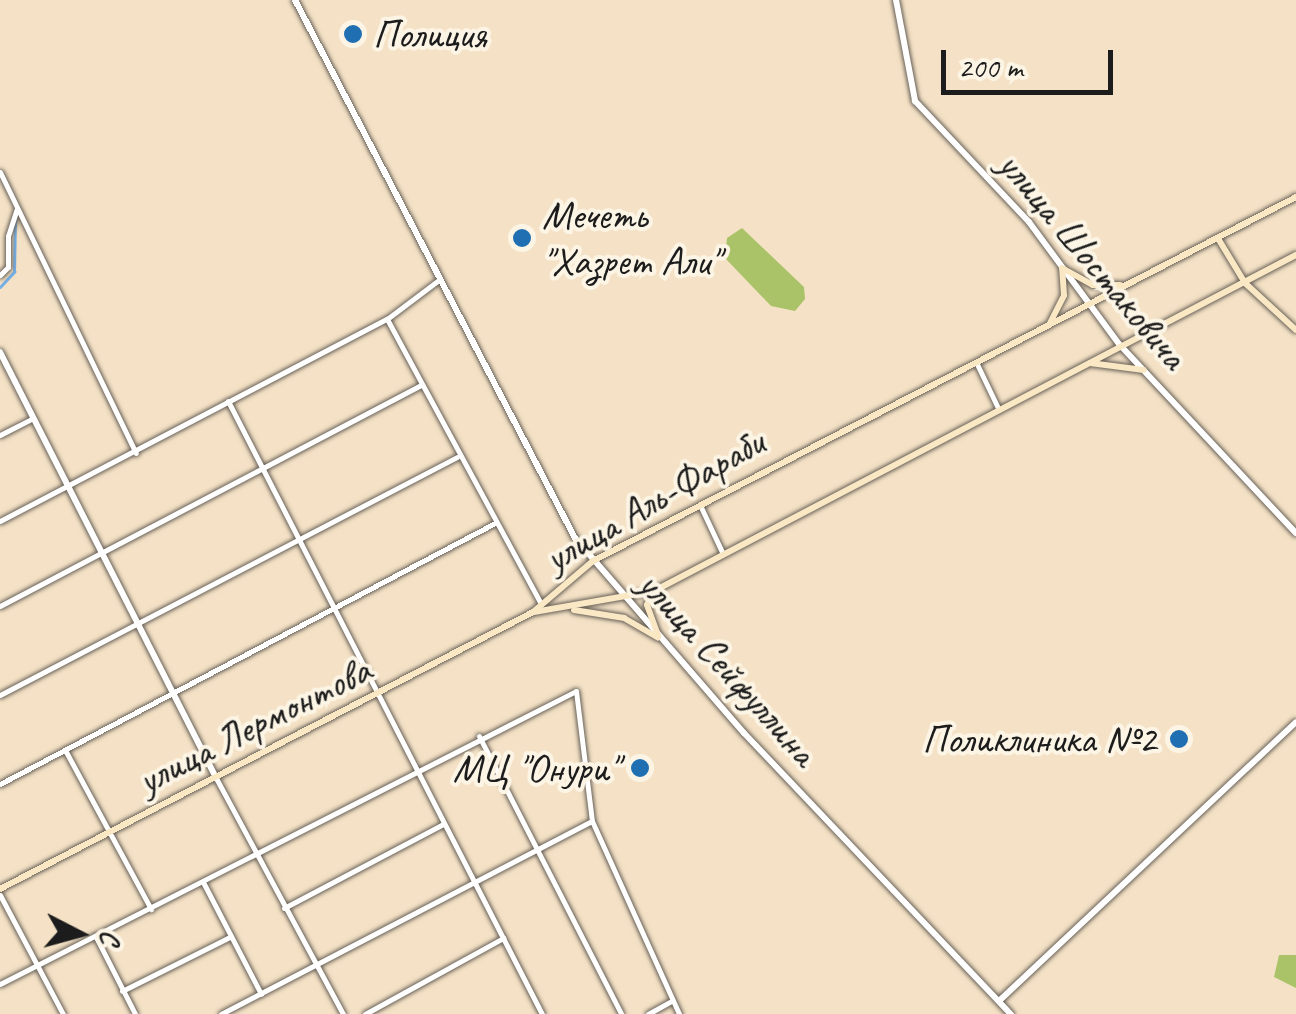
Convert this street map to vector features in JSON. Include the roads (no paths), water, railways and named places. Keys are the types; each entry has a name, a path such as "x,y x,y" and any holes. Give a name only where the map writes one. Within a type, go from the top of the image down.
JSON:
{"main road":[{"name":"улица Аль-Фараби","path":"533,612 540,602 593,561 1296,198"},
{"path":"1219,240 1244,283 1296,330"},
{"name":"улица Аль-Фараби","path":"533,612 654,591 1119,344 1296,255"},
{"path":"1062,268 1093,285 1126,284"},
{"path":"1048,325 1064,295 1062,268"},
{"path":"1084,364 1144,370"},
{"path":"654,591 648,605 658,638"},
{"path":"562,609 624,618 658,638"},
{"name":"улица Лермонтова","path":"0,892 533,612"}],"street":[{"name":"улица Сейфуллина","path":"295,0 532,460 593,561 621,598 1011,1014"},
{"name":"улица Шостаковича","path":"896,0 914,102 1029,222 1119,344 1296,533"},
{"path":"0,172 136,453"},
{"path":"0,276 8,268 8,236 18,208"},
{"path":"0,521 387,319 440,279"},
{"path":"387,319 457,457 540,602"},
{"path":"0,352 98,554 314,966 344,1014"},
{"path":"976,362 998,408"},
{"path":"0,606 421,386"},
{"path":"228,401 542,1014"},
{"path":"0,435 31,418"},
{"path":"0,695 457,457"},
{"path":"700,505 723,554"},
{"path":"0,784 336,611 495,524"},
{"path":"0,984 576,690 592,821 670,1002 680,1014"},
{"path":"999,1001 1296,722"},
{"path":"480,736 621,1014"},
{"path":"65,750 151,909"},
{"path":"221,1014 592,821"},
{"path":"284,908 443,824"},
{"path":"204,882 260,994"},
{"path":"0,892 63,1014"},
{"path":"122,990 230,936"},
{"path":"96,937 134,1014"},
{"path":"366,1014 504,938"},
{"path":"648,1014 670,1002"}],"waterway":[{"path":"0,287 14,272 15,220"}],"place":[{"name":"Полиция","path":"353,34"},
{"name":"Мечеть \"Хазрет Али\"","path":"522,238"},
{"name":"Поликлиника №2","path":"1179,739"},
{"name":"МЦ \"Онури\"","path":"640,768"}]}
